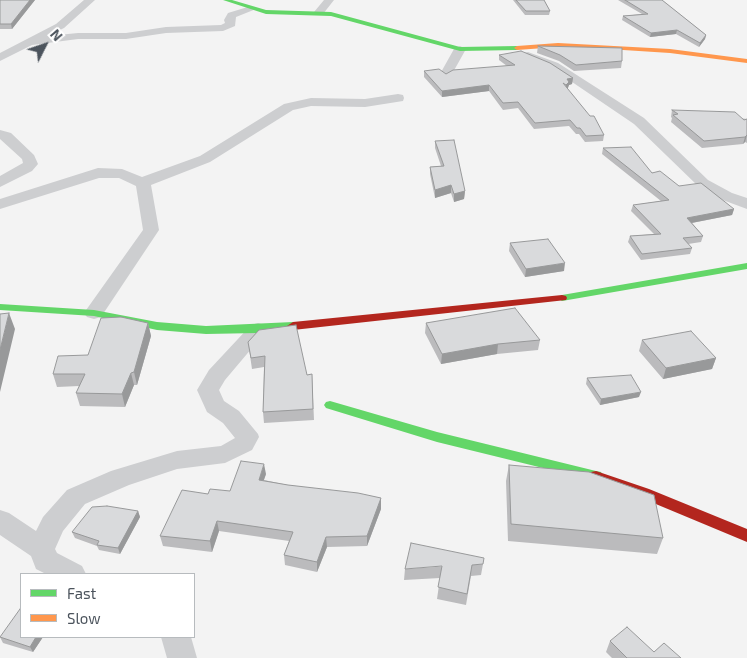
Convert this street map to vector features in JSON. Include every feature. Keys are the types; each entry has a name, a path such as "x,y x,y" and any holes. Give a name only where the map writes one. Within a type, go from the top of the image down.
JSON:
{"street":[{"path":"0,58 62,25 72,14 90,0"},
{"path":"226,0 251,9 285,13 319,12 342,16 460,49 558,45 592,46 670,51 747,61"},
{"path":"319,12 329,0"},
{"path":"30,42 78,36 126,36 166,30 223,28 231,24 229,20 232,15 251,9"},
{"path":"514,48 554,65 631,116 703,184 747,204"},
{"path":"446,74 460,49"},
{"path":"142,183 205,159 289,107 311,102 365,104 398,98"},
{"path":"0,134 6,136 29,158 31,164 0,182"},
{"path":"0,204 98,173 122,174 142,183 145,189 151,230 94,313"},
{"path":"0,307 94,313 157,326 206,330 258,330 575,298 747,266"},
{"path":"42,549 52,525 76,496 120,478 177,460 225,454 244,444 247,437 246,434 231,417 215,406 208,390 217,375 258,330"},
{"path":"330,405 437,437 590,474 644,493 747,536"},
{"path":"0,521 42,549 46,561 70,573"},
{"path":"176,638 182,658"}],"building":[{"path":"0,0 30,0 11,24 0,24"},
{"path":"516,0 544,0 550,11 526,11"},
{"path":"625,0 662,0 706,35 700,43 677,30 651,33 623,16 648,14"},
{"path":"538,46 622,48 622,61 576,65 560,55"},
{"path":"521,51 550,63 573,78 567,79 569,82 566,85 563,83 590,116 594,116 604,135 586,136 570,120 535,123 518,102 503,103 489,85 442,91 424,71 439,69 446,74 453,70 515,65 499,55"},
{"path":"672,110 735,112 744,120 747,119 747,135 745,137 704,141 673,115 678,114"},
{"path":"454,140 465,191 454,194 451,185 435,190 430,167 444,166 435,141"},
{"path":"631,147 652,173 660,171 679,186 701,183 734,209 687,218 703,236 683,238 692,248 642,254 630,236 661,234 633,205 669,200 603,148"},
{"path":"548,239 565,263 526,269 510,243"},
{"path":"515,308 540,340 498,344 442,354 426,323"},
{"path":"9,313 0,350 0,314"},
{"path":"121,317 148,323 134,372 131,373 122,394 76,393 85,374 53,374 58,356 88,355 101,318"},
{"path":"296,325 307,375 312,374 313,409 263,412 265,356 251,358 248,342 259,330"},
{"path":"691,331 716,358 666,368 642,340"},
{"path":"631,375 641,392 601,399 587,378"},
{"path":"241,461 264,464 259,480 358,493 381,498 367,536 326,537 317,562 284,555 293,532 217,521 210,541 160,536 182,490 208,494 210,489 230,491"},
{"path":"509,465 589,472 654,495 663,538 511,524"},
{"path":"107,506 138,511 118,548 97,545 99,541 72,532 92,507"},
{"path":"411,543 484,558 483,564 472,565 467,594 438,587 442,566 405,569"},
{"path":"20,609 20,638 35,638 30,647 0,637"},
{"path":"627,627 654,652 664,643 681,658 627,658 610,641"}],"traffic: fast":[{"path":"226,0 266,12 331,14 460,49 517,48"},
{"path":"562,298 747,266"},
{"path":"0,307 94,313 157,326 206,330 293,326"},
{"path":"330,405 437,437 596,476"}],"traffic: slow":[{"path":"517,48 558,45 592,46 670,51 747,61"}],"traffic: jam":[{"path":"293,326 562,298"},
{"path":"596,476 644,493 747,536"}]}
